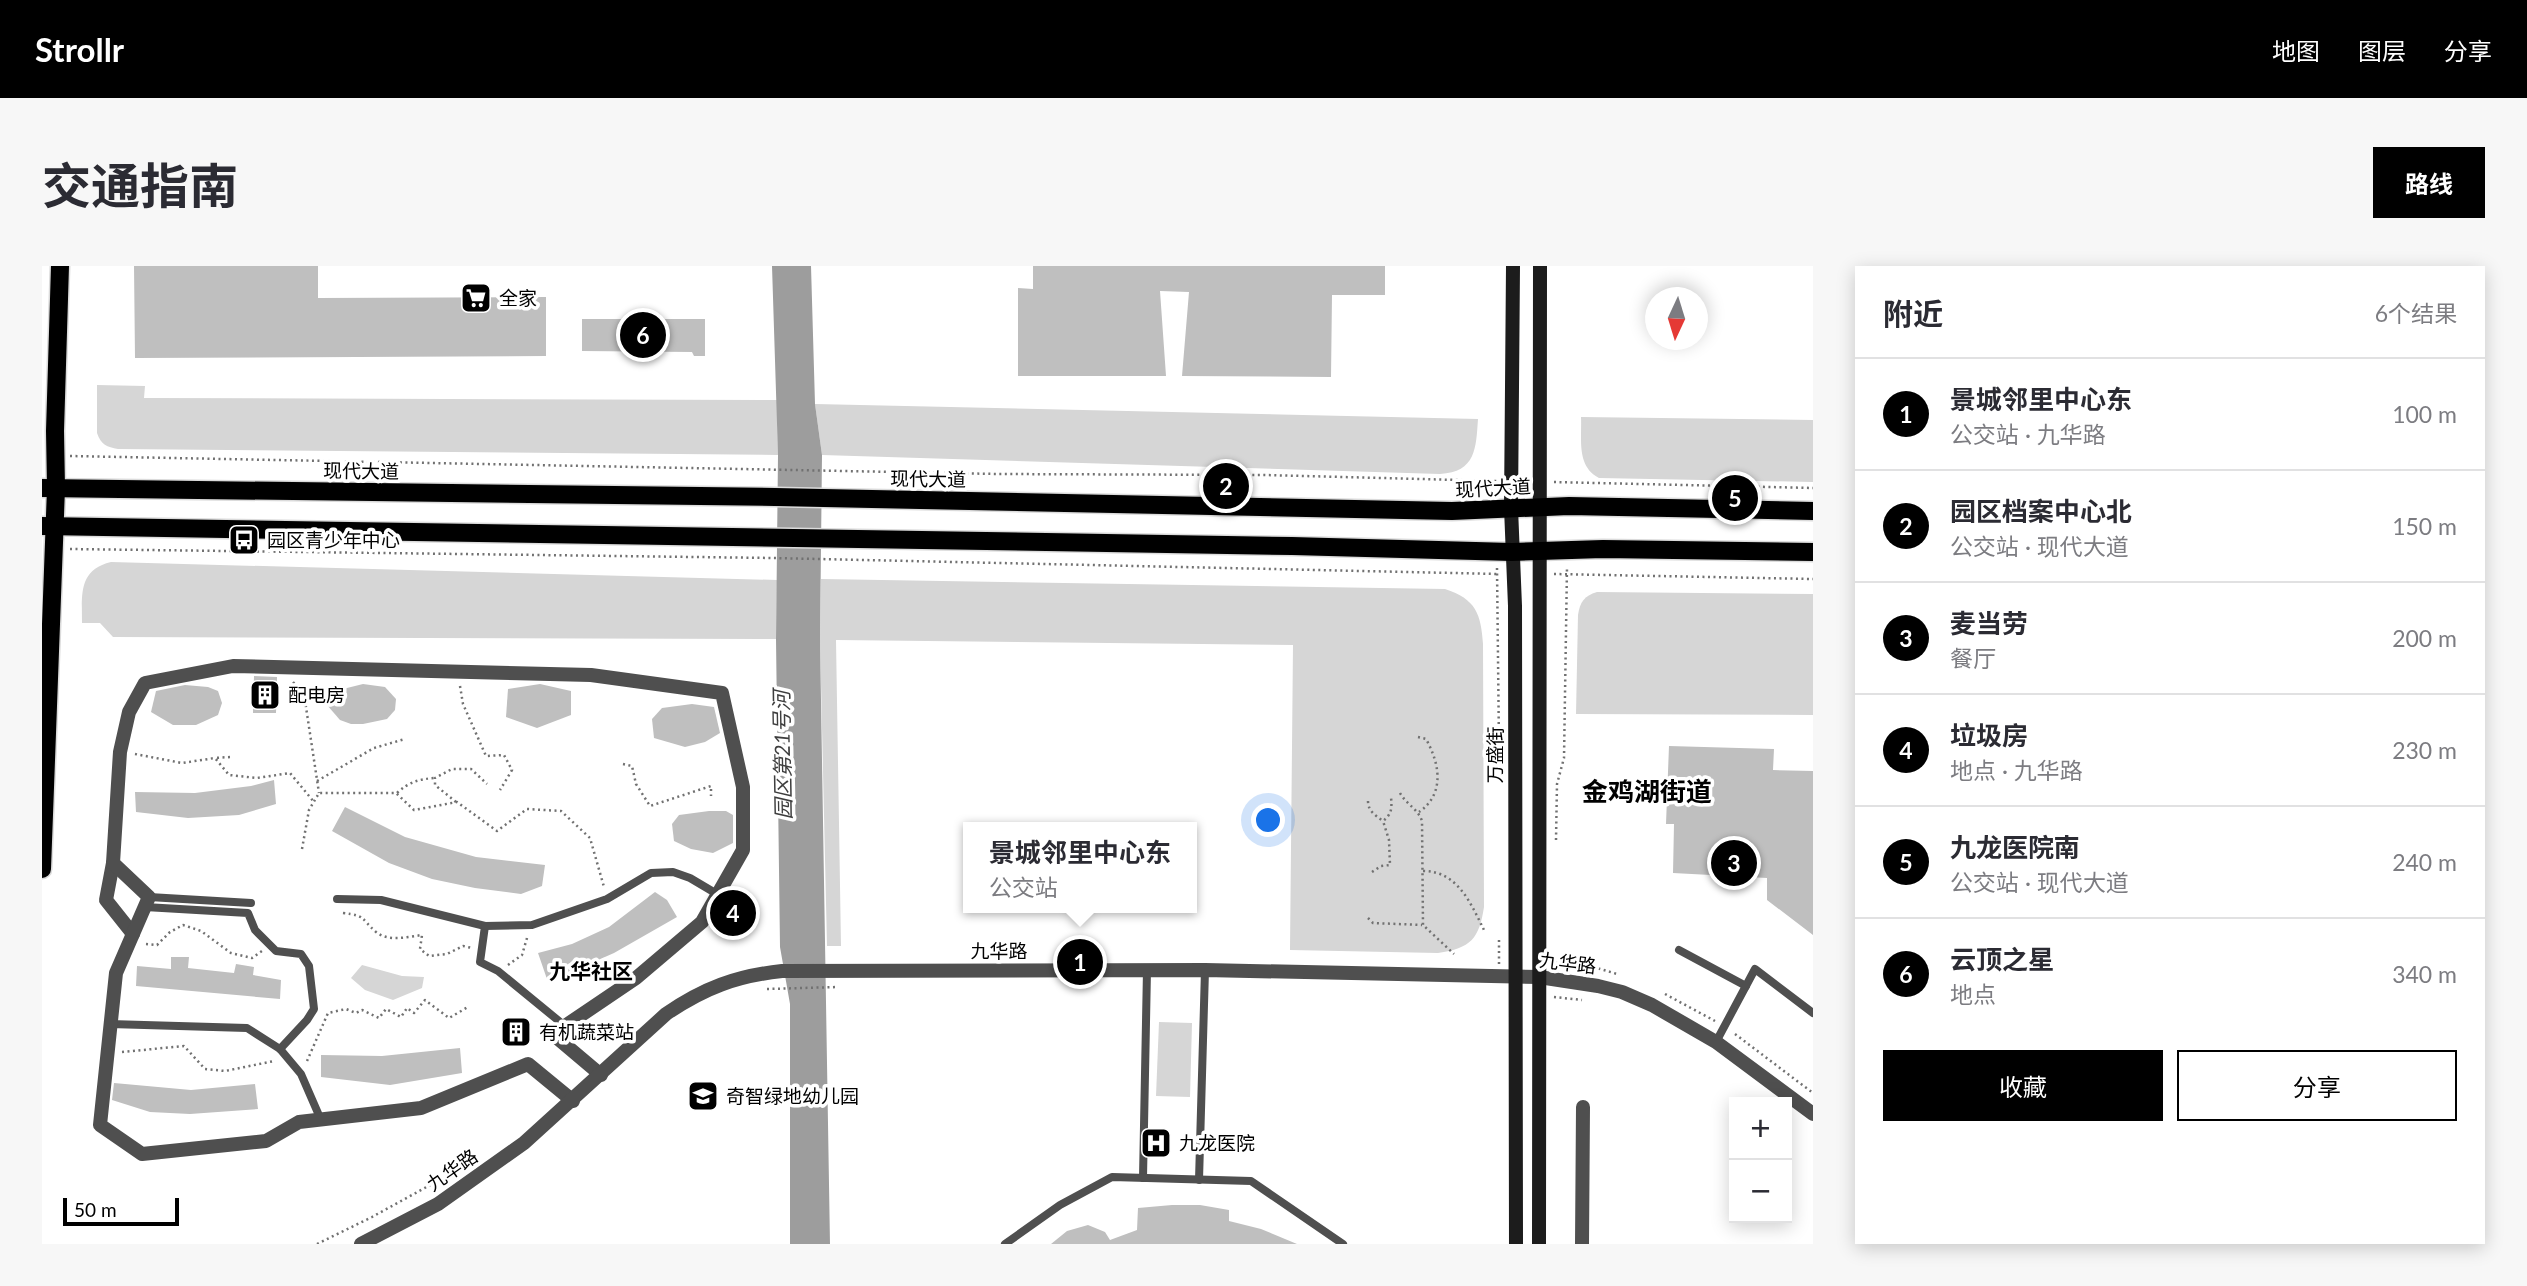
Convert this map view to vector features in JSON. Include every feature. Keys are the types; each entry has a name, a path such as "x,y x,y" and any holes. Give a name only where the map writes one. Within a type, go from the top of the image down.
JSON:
{"main road":[{"path":"42,869 53,549 48,526 49,488 55,456 60,266"},
{"name":"万盛街","path":"1513,266 1512,481 1502,509 1504,552 1512,574 1515,606 1516,1244"},
{"path":"1539,1244 1546,978 1539,573 1540,266"},
{"name":"现代大道","path":"49,488 1813,511"},
{"path":"48,526 1292,546 1504,552 1813,552"}],"street":[{"path":"131,938 106,900 113,863 120,752 129,712 145,683 233,666 591,675 722,693 743,787 743,850 702,922 636,978 565,1026 556,1037 601,1075"},
{"path":"113,863 147,902 116,973 100,1125 142,1154 266,1141 299,1122 421,1108 528,1064 573,1101"},
{"name":"九华路","path":"361,1244 438,1204 524,1143 666,1014 685,1001 730,980 782,971 1205,970 1546,978 1622,992 1652,1005 1716,1042 1813,1114"},
{"path":"1582,1244 1583,1107"}],"lane":[{"path":"337,899 381,900 485,926 532,925 607,899 651,873 673,872 690,878 717,894"},
{"path":"147,902 251,903"},
{"path":"147,902 196,912 248,913 255,930 276,951 301,954 309,966 314,1009 280,1049"},
{"path":"485,926 480,962 498,971 565,1026"},
{"path":"1679,950 1746,986"},
{"path":"1716,1042 1755,969 1813,1013"},
{"path":"1143,1178 1147,970"},
{"path":"1199,1180 1205,970"},
{"path":"110,1024 247,1028 280,1049 301,1074 321,1119"},
{"path":"1005,1244 1060,1205 1112,1177 1251,1181 1343,1244"}],"path":[{"path":"55,456 1512,481"},
{"path":"1491,481 1502,509"},
{"path":"1540,482 1813,488"},
{"path":"53,549 773,558 1512,574"},
{"path":"1555,849 1557,784 1564,758 1567,550"},
{"path":"1499,759 1497,574 1504,552"},
{"path":"1539,573 1813,579"},
{"path":"294,668 293,683 304,694 319,793 309,810 302,849"},
{"path":"458,672 463,704 486,756 504,755 512,770 500,790"},
{"path":"1419,737 1426,739 1435,755 1438,781 1435,795 1429,805 1419,812"},
{"path":"317,781 374,748 405,739"},
{"path":"120,752 182,763 230,757"},
{"path":"215,758 229,775 257,778 290,773 314,802"},
{"path":"623,764 632,766 636,784 650,806 711,786 711,796"},
{"path":"319,793 396,793 406,784 435,778 452,769 471,769 487,784"},
{"path":"435,778 435,785 497,831 527,809 561,811 590,838 607,899"},
{"path":"396,793 414,810 457,802"},
{"path":"1400,793 1404,800 1419,812 1422,821 1423,925"},
{"path":"1383,821 1390,816 1391,797"},
{"path":"1368,801 1368,807 1373,814 1383,821 1389,840 1390,865 1381,866 1371,872"},
{"path":"1423,871 1432,871 1457,884 1467,895 1484,930"},
{"path":"343,913 362,916 378,934 399,939 422,935 420,949 429,956 447,954 463,946 481,950"},
{"path":"1368,918 1373,923 1423,925 1454,954"},
{"path":"131,938 157,945 170,932 183,925 201,931 231,953 252,958 270,945"},
{"path":"498,971 522,955 532,925"},
{"path":"1499,936 1499,976"},
{"path":"1553,962 1546,978 1553,997 1585,1000"},
{"path":"782,989 844,987"},
{"path":"301,1074 328,1013 346,1009 356,1013 362,1010 379,1018 386,1009 401,1017 407,1008 414,1013 425,1000 449,1018 468,1007"},
{"path":"106,1059 126,1050 184,1046 205,1069 225,1071 288,1059"}],"shaded area":[{"path":"97,385 145,386 144,398 777,400 778,455 118,449 105,445 97,433"},
{"path":"815,404 1478,419 1472,457 1461,469 1440,474 822,455"},
{"path":"1581,417 1813,420 1813,482 1599,478 1592,473 1583,459"},
{"path":"111,562 777,580 776,639 113,637 100,623 82,623 82,594 87,577 100,566"},
{"path":"821,579 1445,589 1455,593 1475,609 1481,624 1483,644 1484,907 1476,934 1466,945 1438,953 1290,950 1293,645 836,640 841,946 827,946"},
{"path":"1597,592 1813,594 1813,715 1576,714 1578,615 1583,600"},
{"path":"362,965 402,976 424,977 422,988 393,1000 365,990 351,978"},
{"path":"1159,1022 1192,1023 1190,1097 1156,1096"}],"water":[{"name":"园区第21号河","path":"772,266 811,266 815,404 822,455 820,640 830,1244 790,1244 790,1004 780,947 776,639 778,455"}],"building":[{"path":"134,266 318,266 318,298 546,297 546,356 135,358"},
{"path":"1033,266 1385,266 1385,295 1332,295 1331,377 1182,376 1189,292 1160,291 1166,376 1018,376 1018,288 1033,289"},
{"path":"582,319 705,319 705,356 694,356 692,352 582,351"},
{"name":"配电房","path":"254,676 277,677 276,713 253,713"},
{"path":"363,684 385,687 396,699 395,710 387,719 363,724 340,720 327,705 335,691"},
{"path":"540,684 571,691 571,715 537,728 506,717 508,689"},
{"path":"185,685 208,687 218,691 222,703 218,715 196,725 173,725 151,712 156,691"},
{"path":"692,704 714,707 720,733 705,742 685,747 654,738 652,719 662,708"},
{"path":"1669,746 1774,749 1773,770 1813,771 1813,935 1767,900 1767,878 1673,873 1674,824 1666,824"},
{"path":"274,780 276,804 239,815 188,818 136,812 135,792 195,793 251,786"},
{"path":"345,807 405,837 476,857 545,865 542,886 521,894 475,888 432,879 389,863 332,831"},
{"path":"726,811 733,815 733,843 713,853 691,849 674,841 672,824 679,815"},
{"path":"655,892 667,900 677,917 614,953 548,982 538,953 572,944 609,927"},
{"path":"731,893 750,894 751,919 716,922 715,918"},
{"path":"171,957 189,957 188,968 234,973 236,964 254,967 253,975 281,980 280,999 136,986 137,966 171,969"},
{"path":"460,1048 462,1073 390,1085 321,1077 321,1055 382,1056"},
{"path":"114,1083 191,1090 255,1084 258,1109 190,1114 150,1112 112,1100"},
{"path":"1200,1205 1229,1210 1229,1221 1261,1229 1297,1244 1051,1244 1067,1231 1088,1225 1105,1232 1110,1240 1137,1230 1138,1208"}],"place":[{"name":"全家","path":"476,298"},
{"name":"云顶之星","path":"643,335"},
{"name":"园区档案中心北","path":"1226,486"},
{"name":"九龙医院南","path":"1735,498"},
{"name":"园区青少年中心","path":"244,540"},
{"name":"配电房","path":"265,695"},
{"name":"麦当劳","path":"1734,863"},
{"name":"垃圾房","path":"733,913"},
{"name":"景城邻里中心东","path":"1080,962"},
{"name":"有机蔬菜站","path":"516,1032"},
{"name":"奇智绿地幼儿园","path":"703,1096"},
{"name":"九龙医院","path":"1156,1143"}],"district":[{"name":"金鸡湖街道","path":"1647,792"},
{"name":"九华社区","path":"591,972"}]}
